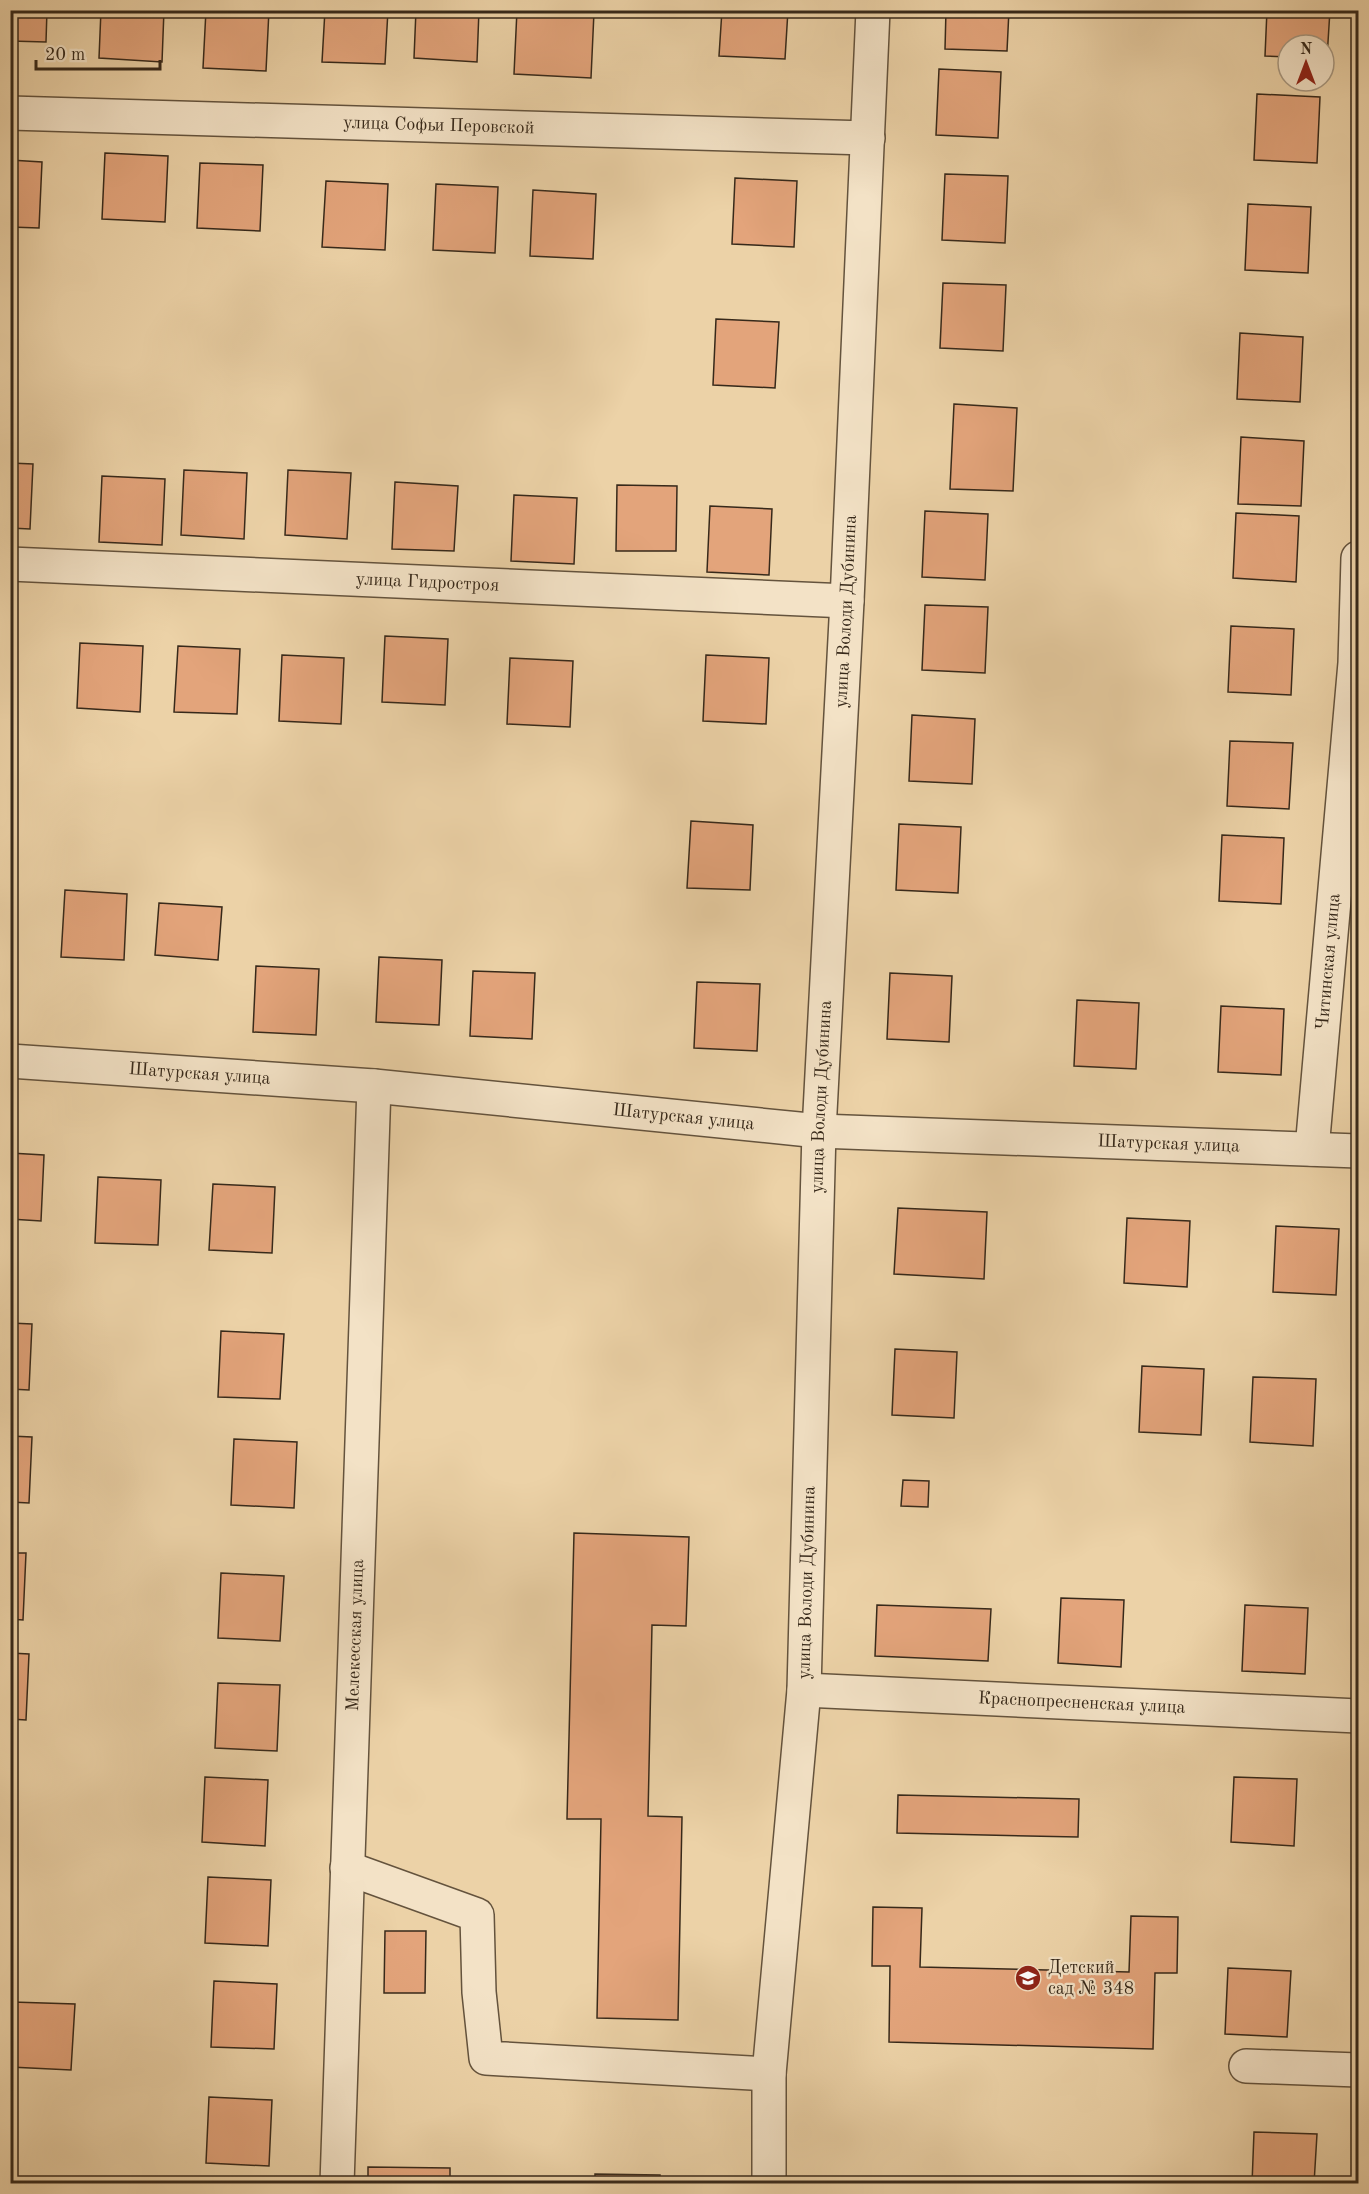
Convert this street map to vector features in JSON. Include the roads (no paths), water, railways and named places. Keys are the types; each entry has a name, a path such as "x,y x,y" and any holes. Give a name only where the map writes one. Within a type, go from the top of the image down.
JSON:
{"street":[{"name":"улица Володи Дубинина","path":"770,2184 769,2074 804,1690 819,1131 847,601 873,10"},
{"name":"улица Софьи Перовской","path":"10,113 868,138"},
{"name":"Читинская улица","path":"1312,1149 1357,663 1359,558"},
{"name":"улица Гидростроя","path":"10,564 847,601"},
{"name":"Шатурская улица","path":"10,1061 374,1086 819,1131 1359,1151"},
{"name":"Мелекесская улица","path":"336,2184 374,1086"},
{"name":"Краснопресненская улица","path":"804,1690 1359,1716"},
{"path":"347,1868 477,1915 479,1992 486,2058 769,2074"},
{"path":"1246,2066 1359,2070"}],"place":[{"name":"Детский сад № 348","path":"1028,1978"}]}
